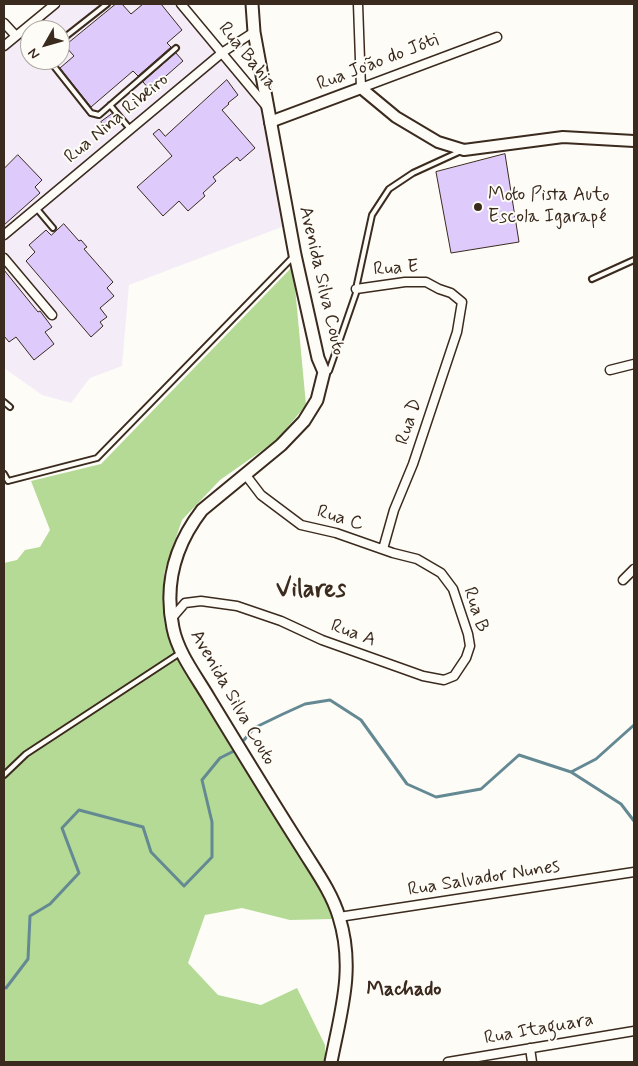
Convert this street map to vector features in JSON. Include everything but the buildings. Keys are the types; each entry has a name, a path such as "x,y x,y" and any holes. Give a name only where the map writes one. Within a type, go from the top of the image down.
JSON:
{"main road":[{"name":"Avenida Silva Couto","path":"252,4 254,32 295,255 318,358 324,372 317,400 304,421 281,445 202,510 192,523 182,540 174,562 171,578 172,618 173,629 182,652 240,750 327,889 340,917 346,955 347,983 331,1062"}],"street":[{"path":"4,46 55,4"},
{"name":"Rua Bahia","path":"181,4 268,108"},
{"path":"358,4 361,88 396,117 438,142 464,150 563,137 634,141"},
{"path":"4,23 16,36"},
{"name":"Rua Nina Ribeiro","path":"4,235 223,52 254,32"},
{"name":"Rua João do Jóti","path":"270,122 497,37"},
{"path":"4,258 52,315"},
{"name":"Rua E","path":"356,289 405,282 426,282 451,293 462,302"},
{"name":"Rua D","path":"382,550 394,510 414,464 457,332 462,302"},
{"path":"610,370 634,364"},
{"name":"Rua C","path":"245,474 261,495 301,524 417,559 441,573"},
{"path":"623,580 634,569"},
{"name":"Rua B","path":"441,573 453,589 468,634 470,646 466,658 454,676 444,680"},
{"name":"Rua A","path":"172,618 185,603 201,600 237,606 281,621 322,640 422,676 444,680"},
{"name":"Rua Salvador Nunes","path":"340,917 634,872"},
{"name":"Rua Itaguara","path":"448,1062 634,1030"},
{"path":"530,1048 532,1062"}],"lane":[{"path":"70,33 107,4"},
{"path":"57,70 91,113 99,115 176,48"},
{"path":"110,105 130,129"},
{"path":"324,372 329,370 356,293 372,216 389,189 413,173 464,150"},
{"path":"36,208 53,228"},
{"path":"4,474 6,482 98,458 295,255"},
{"path":"592,279 634,260"},
{"path":"4,402 10,407"},
{"path":"4,775 26,754 182,652"}],"shaded area":[{"path":"54,4 179,4 276,120 295,222 129,285 122,366 90,378 71,403 42,395 4,368 4,46 20,33 20,70 70,70 70,20 35,20"}],"green space":[{"path":"293,266 306,405 277,440 220,480 182,520 164,573 164,609 173,646 181,662 230,746 322,890 332,919 290,920 242,908 205,915 188,963 218,995 261,1005 297,988 325,1045 325,1062 4,1062 4,563 17,560 25,550 40,547 50,530 31,481 101,464"}],"waterway":[{"path":"244,740 254,728 283,714 305,704 330,700 361,720 407,784 436,797 481,789 519,755 571,772 621,804 634,821"},
{"path":"571,772 596,759 634,725"},
{"path":"4,987 6,988 28,959 30,916 50,904 79,873 62,828 79,810 143,827 151,852 184,886 212,857 212,822 202,780 220,758 234,751"}],"place":[{"name":"Moto Pista Auto Escola Igarapé","path":"478,207"}],"district":[{"name":"Vilares","path":"311,591"},
{"name":"Machado","path":"404,991"}]}
